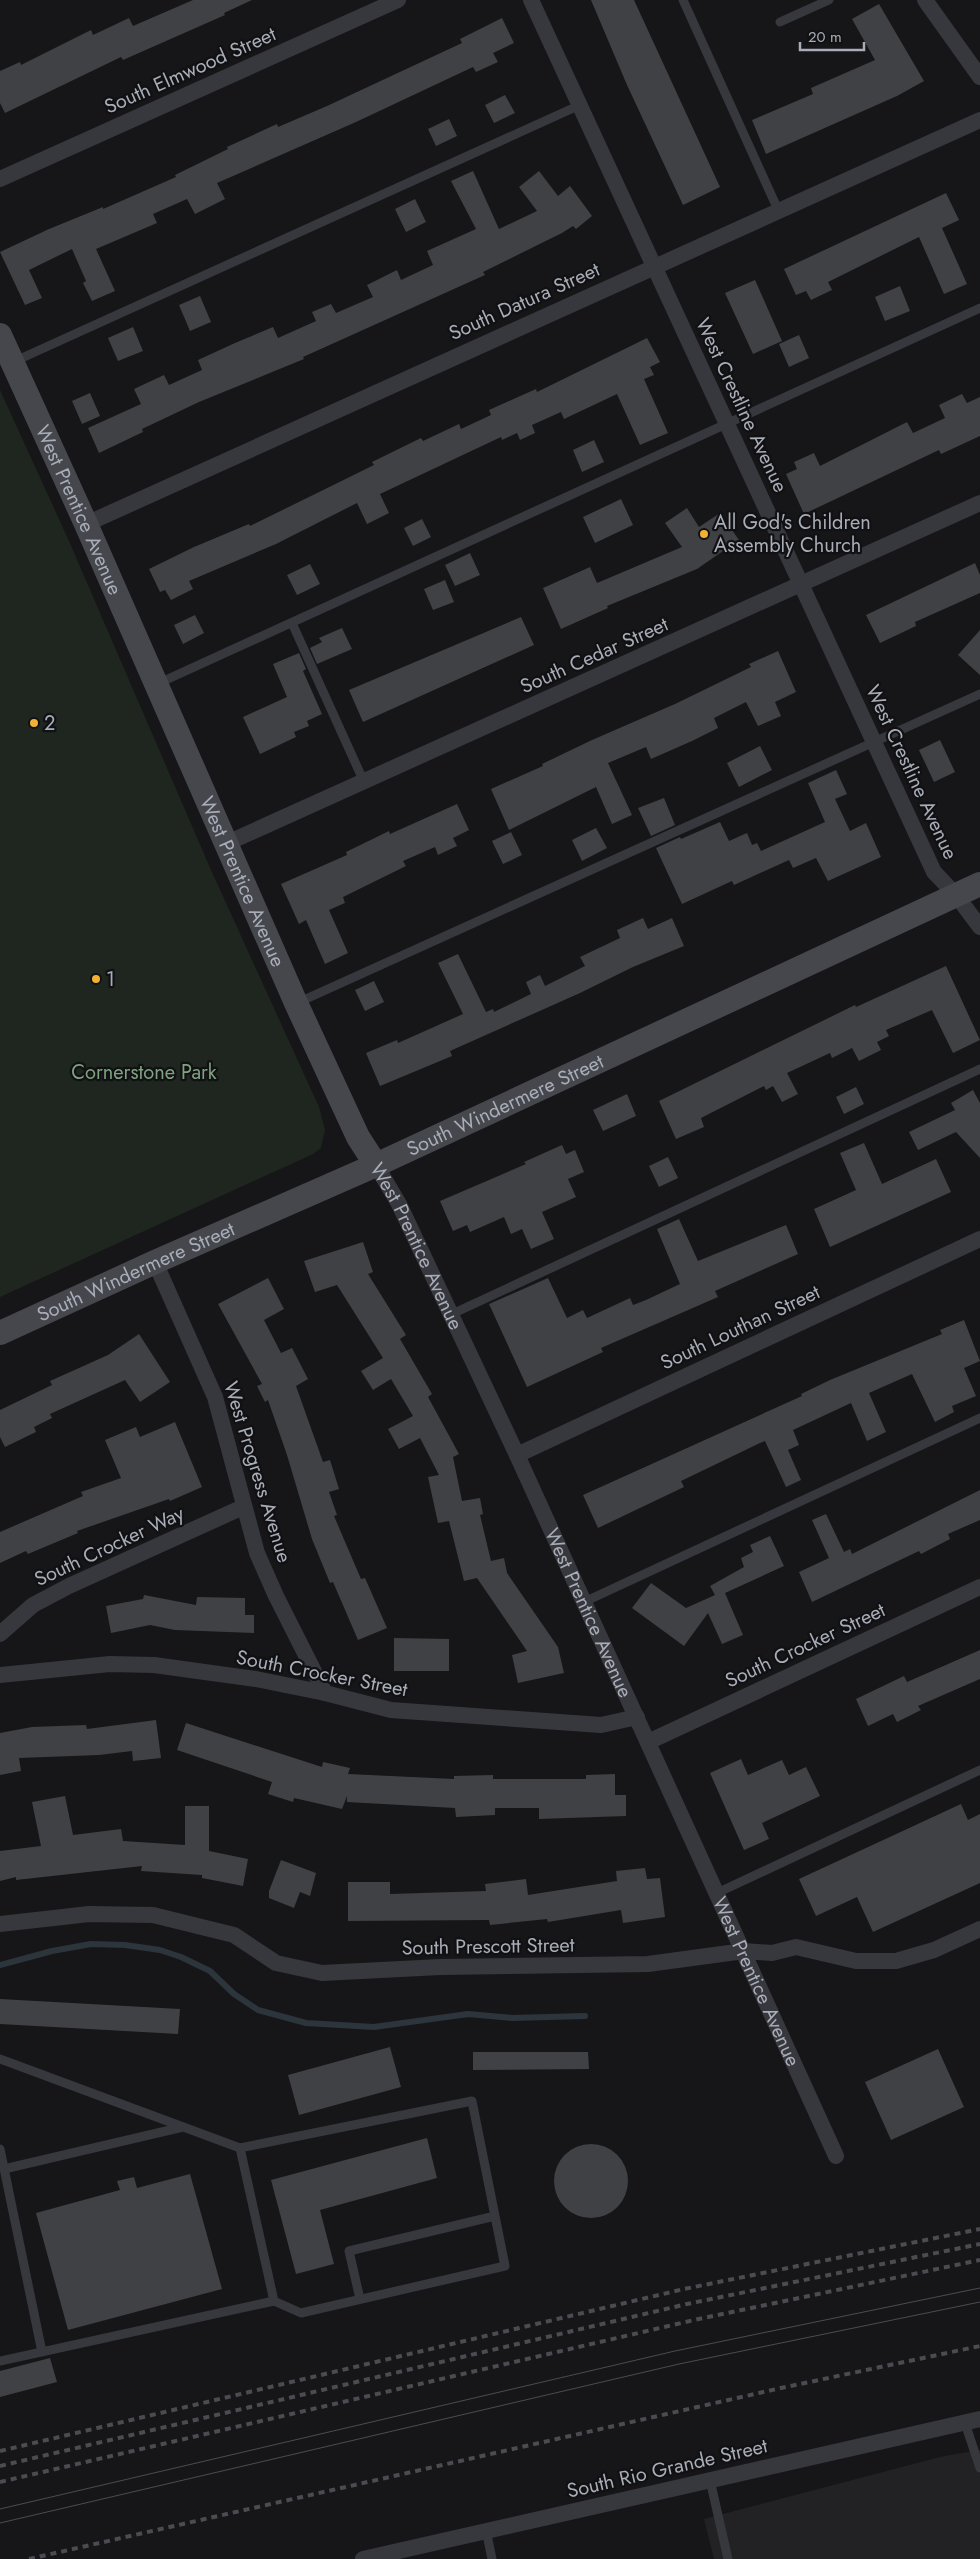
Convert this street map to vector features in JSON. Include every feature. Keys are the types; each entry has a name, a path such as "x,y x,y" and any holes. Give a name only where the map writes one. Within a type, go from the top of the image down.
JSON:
{"street":[{"name":"South Elmwood Street","path":"0,179 398,0"},
{"name":"West Crestline Avenue","path":"531,0 934,872 956,895 980,927"},
{"path":"925,0 980,77"},
{"name":"South Datura Street","path":"86,524 980,120"},
{"name":"West Prentice Avenue","path":"0,335 86,524 296,1003 358,1137 399,1204 452,1314 518,1455 836,2156"},
{"name":"South Cedar Street","path":"225,844 980,503"},
{"name":"South Windermere Street","path":"0,1333 155,1262 376,1165 980,884"},
{"name":"South Louthan Street","path":"518,1455 980,1239"},
{"name":"West Progress Avenue","path":"155,1262 215,1397 230,1446 242,1507 257,1553 276,1596 325,1693"},
{"name":"South Crocker Way","path":"0,1634 33,1605 69,1586 242,1507"},
{"name":"South Crocker Street","path":"648,1742 980,1587"},
{"name":"South Crocker Street","path":"0,1675 110,1664 154,1665 256,1680 325,1693 391,1710 601,1725 637,1717"},
{"name":"South Prescott Street","path":"0,1924 89,1914 152,1915 234,1935 276,1963 322,1973 440,1967 648,1964 744,1951 772,1953 796,1947 856,1961 896,1961 934,1950 980,1929"},
{"name":"South Rio Grande Street","path":"363,2559 973,2421"}],"lane":[{"path":"683,0 779,212"},
{"path":"780,22 829,0"},
{"path":"12,362 580,105"},
{"path":"156,685 980,308"},
{"path":"292,623 364,782"},
{"path":"296,1003 980,694"},
{"path":"452,1314 980,1069"},
{"path":"584,1602 980,1418"},
{"path":"717,1893 980,1770"},
{"path":"0,2059 240,2148 472,2101 505,2266 301,2313 274,2301 0,2362"},
{"path":"4,2170 183,2127"},
{"path":"240,2148 274,2301"},
{"path":"0,2149 42,2352"},
{"path":"360,2299 349,2251 495,2216"},
{"path":"973,2421 980,2468"},
{"path":"710,2480 728,2559"},
{"path":"486,2530 492,2559"}],"shaded area":[{"path":"980,2450 980,2559 714,2559 704,2519 944,2456"}],"green space":[{"name":"Cornerstone Park","path":"0,390 69,541 211,870 319,1107 325,1130 321,1148 313,1154 0,1297"}],"building":[{"path":"193,0 252,0 224,13 225,15 123,60 121,57 5,113 0,103 0,71 20,62 21,65 91,30 93,35 129,18 133,26"},
{"path":"591,0 634,0 720,187 683,205 627,85"},
{"path":"879,4 924,81 897,96 766,154 752,120 813,94 811,88 875,60 852,19"},
{"path":"502,18 514,43 493,53 498,62 476,72 473,67 356,122 217,183 225,199 195,214 187,199 153,214 157,223 96,249 115,291 92,301 83,283 86,281 72,249 29,270 42,298 25,305 0,252 49,229 103,207 103,209 176,177 175,175 228,149 227,147 277,124 278,127 327,106 462,43 460,39"},
{"path":"505,95 515,113 494,123 485,105"},
{"path":"449,119 457,136 436,146 428,129"},
{"path":"473,171 499,229 537,211 519,187 539,171 558,196 570,186 592,216 576,229 573,226 483,272 485,275 303,357 304,359 199,402 142,429 143,432 99,453 88,428 141,404 134,389 164,375 169,385 202,370 198,360 235,343 273,327 278,338 316,321 312,312 331,304 336,313 373,297 367,285 397,270 401,280 433,265 427,251 476,229 451,181"},
{"path":"946,193 959,220 942,228 967,284 944,294 919,237 828,282 832,290 811,300 806,291 796,295 784,269"},
{"path":"415,199 426,222 406,232 395,209"},
{"path":"755,280 782,341 753,354 725,293"},
{"path":"900,286 910,311 885,321 875,297"},
{"path":"200,296 211,322 190,331 179,305"},
{"path":"133,327 143,351 118,361 108,338"},
{"path":"799,335 809,358 789,367 779,344"},
{"path":"647,338 660,362 650,367 654,375 644,379 668,433 640,445 617,394 564,419 561,412 532,425 535,433 520,440 517,433 502,440 501,437 380,494 389,513 367,524 357,503 276,544 189,581 193,589 171,600 165,590 160,592 149,569 194,547 249,524 250,526 374,465 372,462 421,438 423,441 459,424 461,429 491,415 489,410 536,389 537,392"},
{"path":"90,393 100,416 82,424 72,401"},
{"path":"962,394 967,403 980,397 980,436 941,454 939,450 804,514 786,474 797,469 794,462 814,453 820,466 907,422 913,433 945,418 939,405"},
{"path":"594,440 604,462 582,472 573,450"},
{"path":"621,499 633,525 595,543 583,517"},
{"path":"687,508 699,527 720,513 739,540 697,569 607,606 608,608 561,629 543,588 590,567 597,583 682,547 665,523"},
{"path":"422,519 431,537 413,546 404,528"},
{"path":"470,553 480,575 455,586 445,565"},
{"path":"975,563 980,575 980,593 915,622 916,626 880,643 866,615"},
{"path":"310,564 320,584 297,595 287,575"},
{"path":"445,580 454,602 433,610 424,589"},
{"path":"195,615 204,633 183,644 174,625"},
{"path":"521,617 534,645 363,722 349,690"},
{"path":"342,628 352,649 317,664 310,648 322,642 319,638"},
{"path":"980,630 980,675 958,655"},
{"path":"778,651 796,692 775,702 781,716 758,726 746,702 714,718 718,728 692,741 651,759 646,747 608,763 632,815 612,824 596,787 509,830 491,789 543,766 542,764 592,740 675,704 751,667 749,664"},
{"path":"299,653 306,669 303,671 322,714 307,721 309,726 294,732 296,737 260,754 243,717 287,697 273,664"},
{"path":"940,740 955,772 934,782 919,750"},
{"path":"760,746 772,770 739,787 727,763"},
{"path":"836,770 847,794 835,799 850,831 866,823 881,857 828,881 816,858 793,868 789,860 734,885 732,881 682,904 656,848 720,822 729,841 747,833 752,845 757,843 761,851 825,822 808,783"},
{"path":"664,798 675,825 651,836 638,808"},
{"path":"457,804 469,830 453,838 457,846 438,855 435,847 403,861 406,866 343,897 345,903 329,910 348,953 325,964 306,920 299,924 281,884 347,855 346,852 389,831 390,834"},
{"path":"596,828 607,848 582,861 572,840"},
{"path":"511,832 522,855 503,864 492,841"},
{"path":"643,918 648,929 672,918 684,946 633,967 580,993 450,1051 452,1056 380,1086 366,1053 397,1040 398,1043 463,1014 438,963 458,954 486,1012 493,1009 494,1012 531,994 526,982 540,975 545,986 585,966 580,957 620,938 617,930"},
{"path":"946,966 980,1040 953,1053 932,1010 886,1030 889,1036 877,1042 881,1050 859,1061 852,1048 832,1058 830,1053 787,1073 798,1094 782,1102 773,1086 766,1090 764,1086 701,1118 704,1127 676,1139 659,1101 855,1005 856,1007"},
{"path":"374,981 384,1002 365,1011 355,990"},
{"path":"856,1087 864,1104 844,1114 836,1097"},
{"path":"973,1090 980,1103 980,1158 956,1132 918,1150 909,1132 955,1110 951,1103"},
{"path":"627,1094 636,1116 603,1131 593,1110"},
{"path":"864,1143 882,1184 936,1159 951,1192 830,1247 814,1209 856,1190 840,1153"},
{"path":"562,1145 566,1154 575,1150 584,1172 568,1179 576,1197 542,1212 554,1239 531,1249 522,1229 511,1234 504,1217 470,1232 467,1225 453,1231 440,1201 526,1164 524,1162"},
{"path":"668,1157 678,1178 659,1187 649,1166"},
{"path":"679,1219 698,1261 786,1225 798,1254 715,1291 718,1297 601,1348 603,1352 527,1387 489,1304 548,1278 567,1318 583,1310 587,1318 630,1298 633,1305 646,1300 680,1284 657,1229"},
{"path":"363,1242 373,1272 368,1274 406,1335 400,1339 432,1394 428,1397 459,1454 453,1457 462,1501 480,1498 483,1514 480,1515 491,1561 504,1558 507,1573 558,1647 564,1673 518,1683 512,1655 527,1651 477,1578 464,1581 449,1521 438,1523 428,1477 439,1475 420,1438 399,1449 388,1429 413,1416 391,1379 373,1390 361,1371 383,1358 337,1285 315,1292 304,1261"},
{"path":"268,1278 284,1309 264,1320 281,1353 292,1348 308,1379 296,1386 323,1462 330,1460 339,1489 329,1492 337,1515 334,1516 361,1579 365,1578 387,1628 358,1640 333,1582 330,1583 312,1539 287,1455 268,1400 265,1402 257,1386 262,1384 218,1304"},
{"path":"964,1320 980,1361 964,1368 976,1396 952,1406 954,1412 935,1422 912,1374 869,1393 886,1432 867,1441 851,1403 793,1430 799,1445 788,1450 801,1480 786,1487 765,1441 681,1481 684,1487 598,1528 583,1495 802,1396 801,1394 830,1380 942,1334 940,1330"},
{"path":"139,1334 170,1382 140,1402 125,1380 50,1414 52,1418 34,1427 36,1432 5,1447 0,1437 0,1410 52,1385 50,1381 108,1355"},
{"path":"175,1422 202,1487 170,1501 169,1499 77,1531 78,1533 28,1554 26,1551 0,1563 0,1532 83,1496 81,1492 121,1478 105,1440 136,1427 140,1437"},
{"path":"980,1490 980,1520 948,1534 950,1539 921,1554 919,1551 812,1602 799,1572 829,1558 812,1520 826,1514 844,1552 850,1549 852,1554"},
{"path":"770,1536 784,1566 725,1593 743,1635 722,1644 708,1613 684,1646 632,1608 651,1583 686,1608 715,1595 710,1586 744,1567 741,1558 753,1552 750,1545"},
{"path":"144,1595 196,1605 197,1597 245,1598 245,1615 254,1615 254,1633 175,1630 150,1625 111,1633 106,1606 143,1599"},
{"path":"394,1638 449,1639 449,1671 394,1671"},
{"path":"980,1650 980,1679 918,1706 921,1710 897,1722 893,1714 868,1726 856,1699 904,1676 907,1682"},
{"path":"156,1720 161,1758 133,1761 132,1751 99,1755 19,1758 21,1771 0,1775 0,1733 32,1727 86,1725 87,1729"},
{"path":"186,1723 322,1767 323,1762 350,1768 348,1774 454,1779 454,1776 493,1775 493,1779 586,1779 586,1775 615,1774 615,1795 626,1795 626,1816 539,1819 539,1808 495,1808 495,1815 456,1817 455,1808 347,1802 347,1796 342,1809 294,1798 293,1802 268,1794 272,1782 177,1750"},
{"path":"741,1759 748,1775 782,1760 789,1775 806,1767 820,1796 762,1823 769,1839 744,1850 710,1773"},
{"path":"65,1796 73,1835 121,1829 123,1841 185,1845 185,1806 209,1806 209,1851 248,1859 243,1886 202,1878 202,1875 141,1871 142,1866 16,1880 16,1877 0,1881 0,1851 41,1846 32,1802"},
{"path":"961,1804 968,1820 980,1814 980,1883 873,1932 857,1897 816,1916 799,1879"},
{"path":"281,1860 316,1873 310,1896 300,1892 294,1908 269,1898 269,1891"},
{"path":"645,1868 647,1879 660,1878 665,1917 623,1923 621,1910 548,1922 547,1919 490,1925 489,1920 348,1921 348,1882 390,1882 390,1894 486,1891 485,1884 526,1879 528,1895 617,1881 616,1871"},
{"path":"0,1999 180,2009 178,2034 0,2024"},
{"path":"390,2047 401,2087 299,2115 288,2075"},
{"path":"938,2049 964,2107 891,2140 865,2082"},
{"path":"473,2052 588,2052 589,2069 473,2070"},
{"path":"427,2138 437,2178 320,2210 334,2264 296,2274 271,2180"},
{"path":"591,2144 612,2150 622,2160 628,2181 622,2202 612,2212 591,2218 570,2212 560,2202 554,2181 560,2160 570,2150"},
{"path":"190,2174 222,2289 68,2330 36,2213 120,2190 117,2181 134,2177 137,2188"},
{"path":"50,2358 57,2382 0,2397 0,2371"}],"waterway":[{"path":"0,1965 52,1951 91,1944 125,1945 160,1950 181,1957 210,1971 234,1994 258,2010 306,2023 374,2027 468,2014 512,2018 585,2016"}],"tram line":[{"path":"0,2509 675,2351 980,2288"},
{"path":"0,2523 679,2364 980,2302"}],"railway":[{"path":"0,2451 684,2289 980,2229"},
{"path":"0,2466 687,2304 980,2244"},
{"path":"0,2482 694,2320 980,2260"},
{"path":"29,2559 781,2388 980,2346"}],"place":[{"name":"All God's Children Assembly Church","path":"704,534"},
{"name":"2","path":"34,723"},
{"name":"1","path":"96,979"}]}
